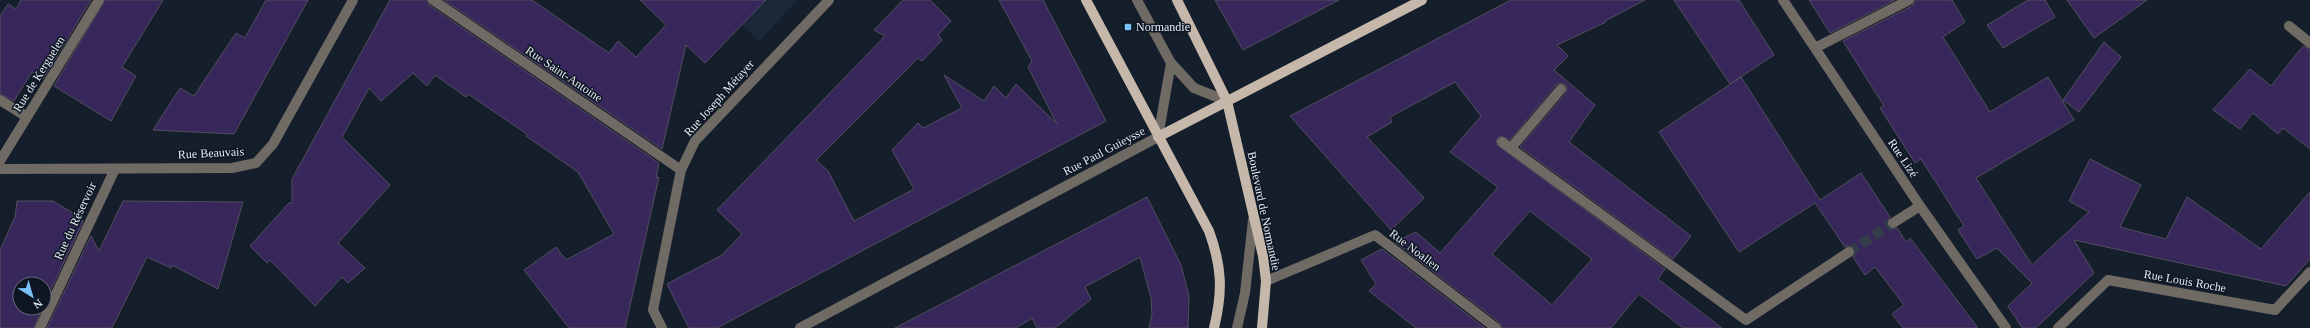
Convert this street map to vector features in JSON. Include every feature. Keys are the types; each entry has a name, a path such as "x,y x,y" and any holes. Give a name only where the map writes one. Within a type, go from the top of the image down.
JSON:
{"main road":[{"path":"1086,0 1209,231 1218,257 1220,287 1214,328"},
{"name":"Boulevard de Normandie","path":"1177,0 1227,100 1253,220 1263,256 1266,281 1262,328"},
{"name":"Rue Paul Guieysse","path":"1158,137 1422,0"}],"street":[{"name":"Rue de Kerguelen","path":"0,161 99,0"},
{"name":"Rue Beauvais","path":"0,168 232,168 256,163 273,144 353,0"},
{"name":"Rue Saint-Antoine","path":"433,0 681,170"},
{"name":"Rue Joseph Métayer","path":"662,328 653,310 681,170 695,141 829,0"},
{"path":"1137,0 1171,63 1194,88 1227,100"},
{"name":"Rue Lizé","path":"1783,0 1920,206 2006,328"},
{"path":"1815,48 1909,0"},
{"path":"2289,26 2310,44"},
{"path":"1158,137 1171,63"},
{"path":"1561,89 1506,145 1746,320 1849,252"},
{"path":"0,100 27,117"},
{"name":"Rue Paul Guieysse","path":"800,328 1158,137"},
{"name":"Rue du Réservoir","path":"40,328 115,169"},
{"path":"1893,223 1920,206"},
{"path":"1237,328 1245,293 1253,220"},
{"name":"Rue Noallen","path":"1266,281 1375,235 1496,328"},
{"name":"Rue Louis Roche","path":"2058,328 2108,280 2275,310 2310,272"}],"shaded area":[{"path":"716,0 798,0 759,41"}],"building":[{"path":"21,0 91,0 43,79 32,72 14,101 0,94 0,16 8,4 16,9"},
{"path":"105,0 163,0 122,67 136,76 111,121 54,86"},
{"path":"266,0 308,0 234,134 153,130 180,88 194,96 236,33 245,38"},
{"path":"390,0 427,0 429,5 659,163 656,178 659,177 625,328 569,328 524,270 556,247 566,260 614,234 578,172 526,136 527,134 468,94 466,97 435,75 427,86 413,73 381,101 369,88 342,137 390,185 338,243 365,268 348,283 342,277 315,306 270,260 267,263 250,246 289,203 292,203 292,179"},
{"path":"444,0 532,0 609,53 618,41 636,57 666,25 640,0 766,0 705,63 686,45 662,149"},
{"path":"903,0 930,0 951,21 938,35 942,40 922,61 918,58 816,160 828,171 854,221 914,189 892,150 918,123 923,128 962,108 944,75 984,101 994,86 1006,98 1016,84 1057,124 1028,67 1032,61 999,0 1043,0 1106,121 717,328 689,328 667,284 722,255 742,234 717,210 885,36 874,30"},
{"path":"1215,0 1339,0 1243,50"},
{"path":"1511,0 1645,0 1605,21 1606,22 1557,45 1568,56 1554,70 1595,105 1569,142 1691,236 1673,259 1520,147 1566,93 1567,87 1565,84 1559,83 1556,85 1510,140 1500,136 1497,139 1496,144 1665,269 1658,279 1722,328 1683,328 1639,294 1611,328 1502,328 1500,323 1395,242 1416,232 1440,253 1498,187 1450,152 1481,116 1455,82 1390,117 1392,122 1367,137 1424,198 1391,230 1290,116","holes":["1530,211 1592,259 1552,305 1492,254"]},
{"path":"1674,0 1739,0 1774,55 1730,84"},
{"path":"1809,0 1895,0 1830,33"},
{"path":"1915,0 1952,0 1965,22 1943,37 1990,112 2048,77 2074,120 1976,178 2032,265 2089,212 2069,201 2090,159 2141,185 2120,227 2166,239 2187,197 2261,249 2310,192 2310,259 2286,286 2074,240 2094,273 2036,328 2022,328 2008,306 2032,283 1997,248 1977,259 1958,230 1964,226 1921,159 1915,163 1880,108 1884,106 1843,41 1912,6"},
{"path":"2028,0 2045,0 2055,17 2003,48 1987,25"},
{"path":"2067,0 2147,0 2094,38"},
{"path":"2104,42 2121,57 2079,112 2063,100"},
{"path":"2303,46 2310,49 2310,149 2283,128 2278,134 2253,113 2240,129 2213,110 2250,69 2271,86"},
{"path":"1741,77 1820,200 1861,173 1890,217 1887,223 1888,227 1893,229 1897,228 1906,242 1910,238 1978,328 1903,328 1892,314 1904,305 1875,267 1865,275 1853,257 1855,252 1854,248 1849,246 1845,247 1815,203 1739,252 1659,132"},
{"path":"1147,197 1181,265 1189,296 1188,328 1149,328 1152,314 1151,298 1140,257 1085,287 1091,299 1055,328 1037,328 1032,318 1016,328 895,328"},
{"path":"17,201 53,201 81,218 83,222 52,287 52,276 12,276 12,316 39,316 34,328 0,328 0,250 15,217"},
{"path":"123,201 243,202 218,289 172,265 171,268 147,257 112,328 47,328 91,236 99,251"},
{"path":"1382,249 1485,328 1416,328 1369,291 1376,284 1361,260"}],"tunnel":[{"path":"1849,252 1893,223"}],"place":[{"name":"Normandie","path":"1128,27"}]}
